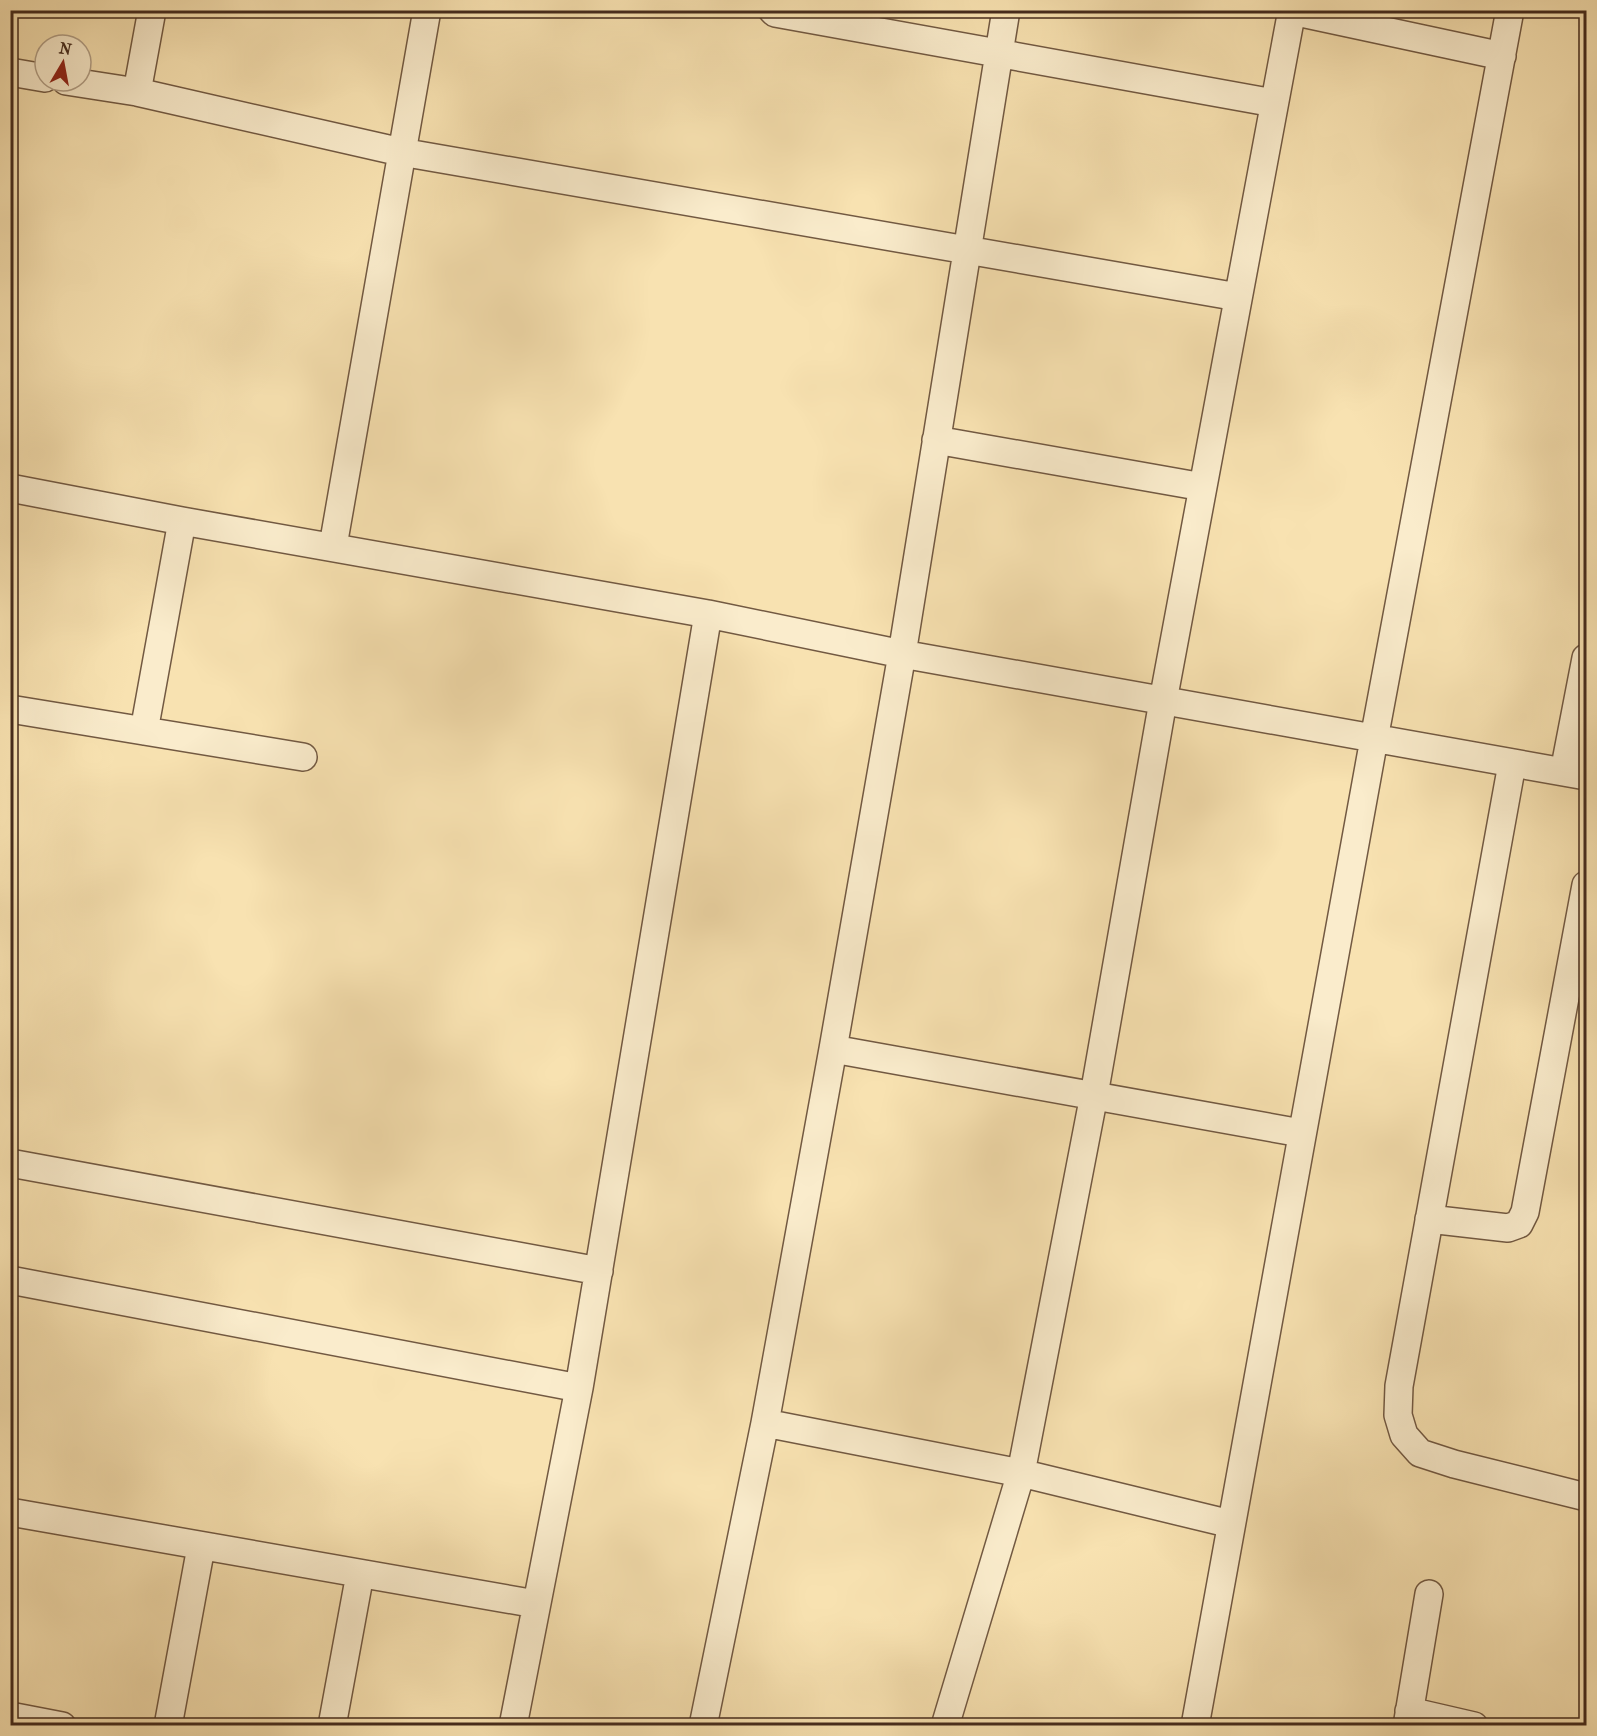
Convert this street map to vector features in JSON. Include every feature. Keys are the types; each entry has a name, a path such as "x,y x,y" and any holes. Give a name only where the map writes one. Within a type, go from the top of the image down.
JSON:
{"street":[{"path":"136,92 152,10"},
{"path":"333,546 427,10"},
{"path":"772,10 775,13 1274,103"},
{"path":"703,1725 765,1423 833,1048 902,654 1006,10"},
{"path":"1195,1725 1301,1133 1510,10"},
{"path":"945,1725 1021,1473 1094,1095 1163,701 1292,11 1502,56"},
{"path":"10,72 33,76"},
{"path":"93,85 136,92 401,152 1238,297"},
{"path":"936,440 1203,487"},
{"path":"10,488 182,521 708,614 902,654 1575,774 1587,658"},
{"path":"144,731 182,521"},
{"path":"513,1725 579,1388 708,614"},
{"path":"10,709 303,757"},
{"path":"1512,764 1399,1386 1398,1415 1404,1435 1420,1453 1454,1464 1587,1497"},
{"path":"1429,1219 1508,1228 1519,1224 1524,1212 1587,885"},
{"path":"833,1048 1301,1133"},
{"path":"10,1164 599,1271"},
{"path":"10,1280 579,1388"},
{"path":"765,1423 1021,1473 1231,1524"},
{"path":"10,1512 536,1605"},
{"path":"168,1725 201,1546"},
{"path":"333,1725 360,1574"},
{"path":"1429,1594 1408,1718 1474,1725"},
{"path":"10,1716 62,1725"}]}
